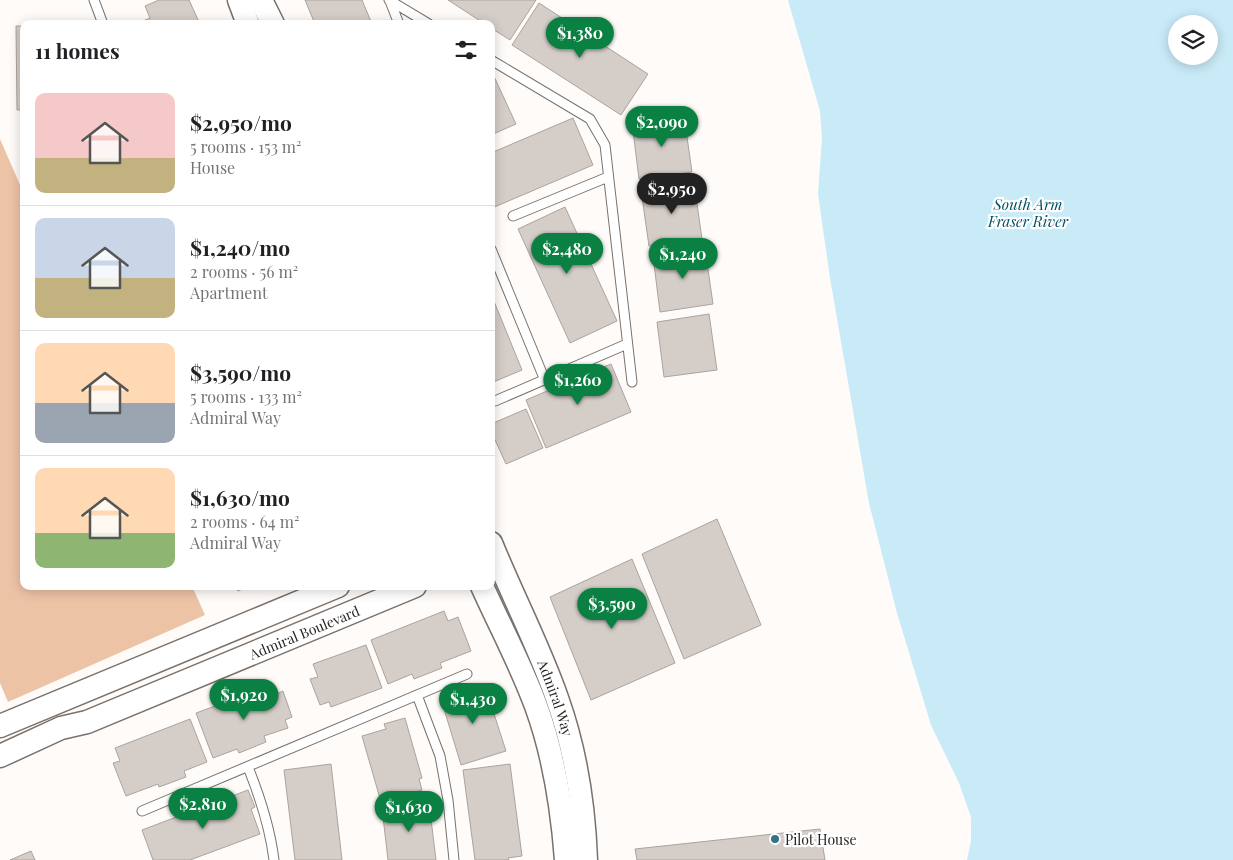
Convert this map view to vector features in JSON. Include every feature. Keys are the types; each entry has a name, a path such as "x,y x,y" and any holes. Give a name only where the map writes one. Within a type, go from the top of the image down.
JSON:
{"street":[{"path":"239,0 246,20"},
{"path":"261,0 271,20"},
{"name":"Admiral Way","path":"495,555 557,698 560,746 558,787 566,860"},
{"path":"0,726 328,590"},
{"name":"Admiral Boulevard","path":"0,756 61,728 87,722 405,590"},
{"name":"Admiral Way","path":"484,590 536,705 580,784 586,860"}],"lane":[{"path":"94,0 102,20"},
{"path":"390,0 398,20"},
{"path":"390,0 422,20"},
{"path":"495,62 590,118 605,145 632,382"},
{"path":"513,216 608,177"},
{"path":"495,259 544,378"},
{"path":"495,401 544,378 627,344"},
{"path":"142,811 467,674"},
{"path":"417,695 440,756 448,800 454,860"},
{"path":"248,767 262,803 271,835 274,860"}],"shaded area":[{"path":"0,139 20,185 20,590 194,590 205,615 8,702 0,683"}],"water":[{"name":"South Arm Fraser River","path":"788,0 1233,0 1233,860 967,860 971,841 971,817 959,783 931,725 897,613 869,503 830,278 818,194 822,138 820,111"}],"building":[{"path":"159,0 189,0 198,20 145,20 150,18 145,6"},
{"path":"305,0 362,0 370,20 313,20"},
{"path":"448,0 536,0 510,40 495,31 495,20 479,20"},
{"path":"539,3 648,74 621,115 512,45"},
{"path":"16,26 20,26 20,110 17,110"},
{"path":"495,79 516,124 495,133"},
{"path":"684,116 692,172 639,179 632,123"},
{"path":"573,118 593,165 495,207 495,151"},
{"path":"694,183 702,239 649,246 641,190"},
{"path":"565,207 617,321 570,343 518,229"},
{"path":"705,249 713,304 660,312 653,256"},
{"path":"495,304 522,370 495,381"},
{"path":"709,314 717,370 664,377 657,322"},
{"path":"611,364 631,412 546,448 526,400"},
{"path":"526,409 543,448 506,464 495,440 495,422"},
{"path":"717,519 761,625 684,659 642,554"},
{"path":"632,559 675,663 591,700 550,597"},
{"path":"444,611 448,621 458,617 471,651 440,663 442,668 414,679 412,674 388,684 371,640"},
{"path":"366,645 382,688 331,707 329,702 320,705 310,679 318,677 313,664"},
{"path":"270,686 274,695 283,691 292,717 285,720 288,728 264,736 266,742 239,753 237,749 213,758 196,713"},
{"path":"485,686 506,751 461,765 441,699"},
{"path":"405,718 422,778 419,779 422,790 381,802 362,736 386,729 384,724"},
{"path":"190,719 207,762 184,771 186,777 159,787 158,784 126,796 113,763 120,761 115,748"},
{"path":"331,764 342,860 295,860 284,770"},
{"path":"510,764 522,856 508,858 509,860 475,860 463,770"},
{"path":"248,790 255,807 251,809 260,834 190,860 153,860 142,830"},
{"path":"429,803 436,860 388,860 382,808"},
{"name":"Pilot House","path":"820,829 825,860 637,860 635,849"},
{"path":"31,851 35,860 10,860"}],"place":[{"name":"Pilot House","path":"775,839"}]}
